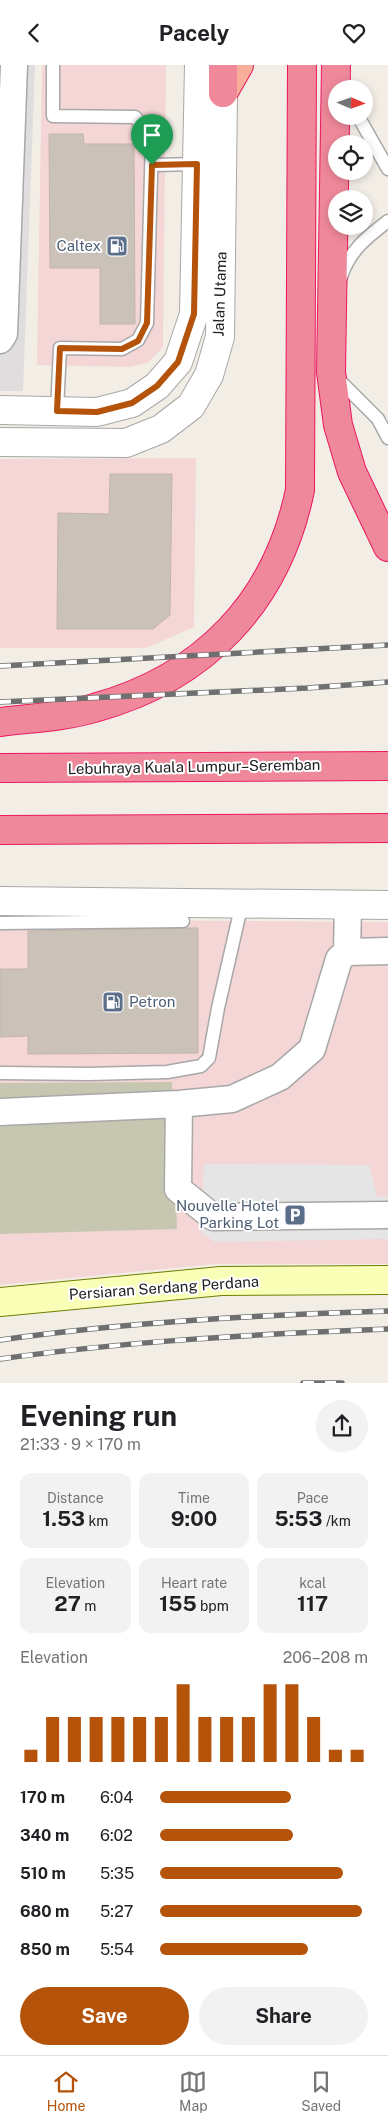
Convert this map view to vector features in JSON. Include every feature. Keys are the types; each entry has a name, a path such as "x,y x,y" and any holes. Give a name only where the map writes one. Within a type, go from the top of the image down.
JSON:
{"highway":[{"path":"223,65 223,93"},
{"path":"223,93 239,65"},
{"path":"0,721 91,709 156,687 183,669 223,636 257,597 271,573 288,534 300,489 302,65"},
{"path":"338,76 331,372 338,425 352,473 388,547"},
{"name":"Lebuhraya Kuala Lumpur–Seremban","path":"0,769 388,765"},
{"path":"0,830 388,828"}],"main road":[{"name":"Persiaran Serdang Perdana","path":"0,1302 221,1281 388,1280"}],"street":[{"path":"0,339 4,334 14,65"},
{"name":"Jalan Utama","path":"0,410 97,412 132,403 157,386 178,362 194,314 199,65"},
{"name":"Jalan Utama","path":"0,442 126,443 161,429 191,405 210,375 220,337 223,93"},
{"path":"0,901 388,905"},
{"path":"347,952 348,905"},
{"path":"0,1112 179,1104 232,1099 280,1077 312,1049 339,959 347,952 388,951"},
{"path":"179,1104 178,1189 213,1217 388,1215"}],"lane":[{"path":"53,65 53,116 135,117 152,137 147,323 138,341 122,349 60,348 57,411"},
{"path":"363,125 388,169"},
{"path":"152,165 197,164"},
{"path":"332,301 346,262 356,248 388,221"},
{"path":"331,372 378,419 388,438"},
{"path":"0,1073 157,1072 201,1066 209,1058 218,1008 242,903"},
{"path":"0,923 183,921"}],"shaded area":[{"path":"0,65 35,65 23,391 0,391"},
{"path":"42,65 166,65 163,347 149,362 131,367 37,365"},
{"path":"196,458 194,627 146,648 0,648 0,459"},
{"path":"0,919 388,922 388,1264 215,1264 0,1285"},
{"path":"172,1082 177,1229 0,1234 0,1083"},
{"name":"Nouvelle Hotel Parking Lot","path":"204,1164 369,1165 377,1197 388,1197 388,1239 215,1242 201,1233"}],"building":[{"name":"Caltex","path":"49,134 83,134 84,144 134,144 135,324 100,324 100,268 50,268"},
{"path":"110,474 172,474 170,615 153,629 57,629 58,513 109,514"},
{"name":"Petron","path":"198,928 198,1053 28,1054 28,1036 0,1037 0,969 28,969 28,931"}],"railway":[{"path":"0,666 388,645"},
{"path":"0,702 307,688 388,682"},
{"path":"0,1340 96,1328 194,1320 388,1311"},
{"path":"0,1359 96,1347 194,1339 388,1329"},
{"path":"303,1383 342,1383"}],"place":[{"name":"Caltex","path":"117,246"},
{"name":"Petron","path":"113,1002"},
{"name":"Nouvelle Hotel Parking Lot","path":"295,1215"}],"route":[{"path":"197,164 194,314 178,362 157,386 132,403 97,412 57,411 60,348 122,349 138,341 147,323 152,165 197,164"}]}
